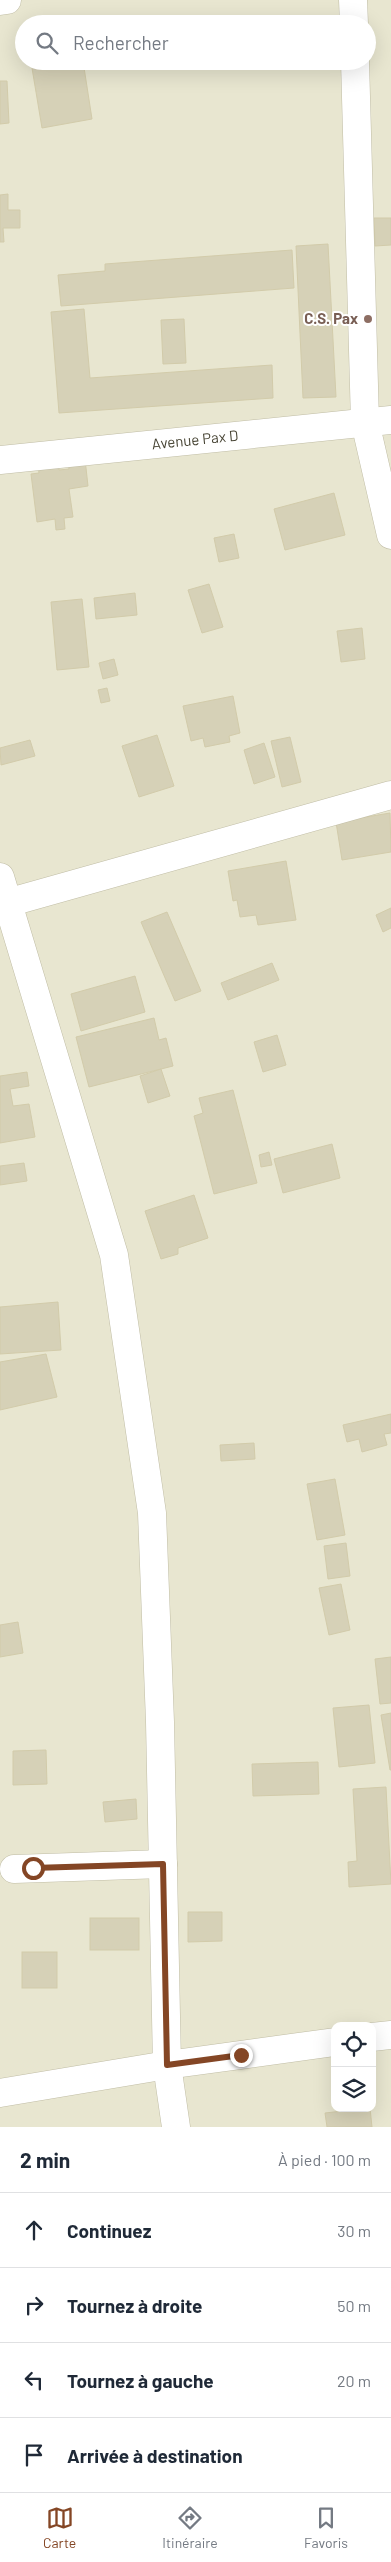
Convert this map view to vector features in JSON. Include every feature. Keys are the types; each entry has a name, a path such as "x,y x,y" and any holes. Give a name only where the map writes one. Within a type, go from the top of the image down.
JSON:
{"street":[{"path":"0,1 7,0"},
{"path":"353,0 354,15"},
{"path":"356,70 378,421 391,536"},
{"name":"Avenue Pax D","path":"0,460 378,421"},
{"path":"176,2127 167,2065 152,1513 114,1255 3,890 391,795"},
{"path":"14,1869 163,1864"},
{"path":"376,2037 391,2035"},
{"path":"0,2093 167,2065 331,2043"}],"shaded area":[{"path":"0,0 391,0 391,2127 0,2127"}],"building":[{"path":"32,70 84,70 92,119 42,128"},
{"path":"0,81 7,81 9,123 0,124"},
{"path":"8,194 8,210 20,210 20,228 3,228 4,242 0,242 0,195"},
{"path":"374,218 391,218 391,245 375,246"},
{"path":"328,244 336,397 303,398 296,246"},
{"path":"292,250 294,288 61,306 58,275 105,271 105,264"},
{"path":"84,309 90,378 272,365 273,398 59,413 51,312"},
{"path":"184,319 186,363 163,364 161,320"},
{"path":"85,459 88,486 69,489 73,517 64,518 65,529 56,530 55,519 37,522 31,474 39,473 38,464 58,461 59,470 69,469 68,461"},
{"path":"334,493 345,535 285,550 274,509"},
{"path":"234,534 239,558 219,562 214,538"},
{"path":"209,584 223,627 202,633 188,590"},
{"path":"135,593 137,615 96,619 94,598"},
{"path":"82,599 89,667 57,670 51,602"},
{"path":"362,628 365,659 341,662 337,631"},
{"path":"114,659 118,675 103,679 99,663"},
{"path":"107,688 110,701 101,703 98,690"},
{"path":"233,696 240,733 229,736 230,742 205,747 203,738 191,741 183,706"},
{"path":"157,735 174,786 139,797 122,746"},
{"path":"290,737 301,782 282,787 271,741"},
{"path":"30,740 35,756 1,765 0,748"},
{"path":"264,743 275,777 254,784 244,750"},
{"path":"390,813 391,852 342,860 336,822"},
{"path":"286,861 296,920 258,925 256,915 240,917 237,900 233,901 228,871"},
{"path":"391,908 391,928 383,932 376,915"},
{"path":"167,912 201,991 175,1001 141,922"},
{"path":"272,963 279,980 228,1000 221,983"},
{"path":"135,976 145,1012 81,1031 71,994"},
{"path":"154,1018 159,1040 166,1038 173,1066 89,1087 76,1037"},
{"path":"277,1035 286,1065 263,1072 254,1042"},
{"path":"161,1069 170,1096 148,1103 140,1076"},
{"path":"27,1072 29,1086 10,1089 13,1106 29,1104 35,1137 0,1143 0,1076"},
{"path":"233,1090 257,1183 214,1194 194,1116 203,1113 199,1098"},
{"path":"332,1144 340,1178 283,1193 274,1159"},
{"path":"269,1152 272,1165 261,1167 259,1155"},
{"path":"24,1163 27,1181 0,1185 0,1166"},
{"path":"194,1195 208,1238 178,1248 178,1254 161,1259 145,1211"},
{"path":"58,1302 61,1350 0,1354 0,1307"},
{"path":"46,1354 57,1397 0,1410 0,1362"},
{"path":"391,1414 391,1433 384,1434 387,1445 362,1452 359,1439 347,1442 343,1425"},
{"path":"254,1443 255,1459 221,1461 220,1445"},
{"path":"335,1479 345,1535 317,1540 307,1484"},
{"path":"346,1543 350,1576 328,1579 324,1546"},
{"path":"341,1584 350,1630 329,1635 319,1588"},
{"path":"18,1622 23,1653 0,1657 0,1625"},
{"path":"391,1657 391,1703 380,1704 375,1659"},
{"path":"369,1705 375,1763 339,1767 333,1708"},
{"path":"391,1713 391,1770 390,1770 381,1715"},
{"path":"46,1750 47,1784 13,1785 13,1751"},
{"path":"318,1762 319,1794 253,1796 252,1764"},
{"path":"386,1787 391,1884 349,1887 348,1862 357,1861 353,1789"},
{"path":"136,1799 137,1819 105,1822 103,1802"},
{"path":"188,1912 222,1912 222,1941 188,1942"},
{"path":"90,1918 139,1918 139,1950 90,1950"},
{"path":"22,1952 57,1952 57,1988 22,1988"},
{"path":"370,2112 372,2127 327,2127 325,2113"}],"place":[{"name":"C.S. Pax","path":"368,319"}],"route":[{"path":"33,1868 163,1864 167,2065 241,2055"}]}
